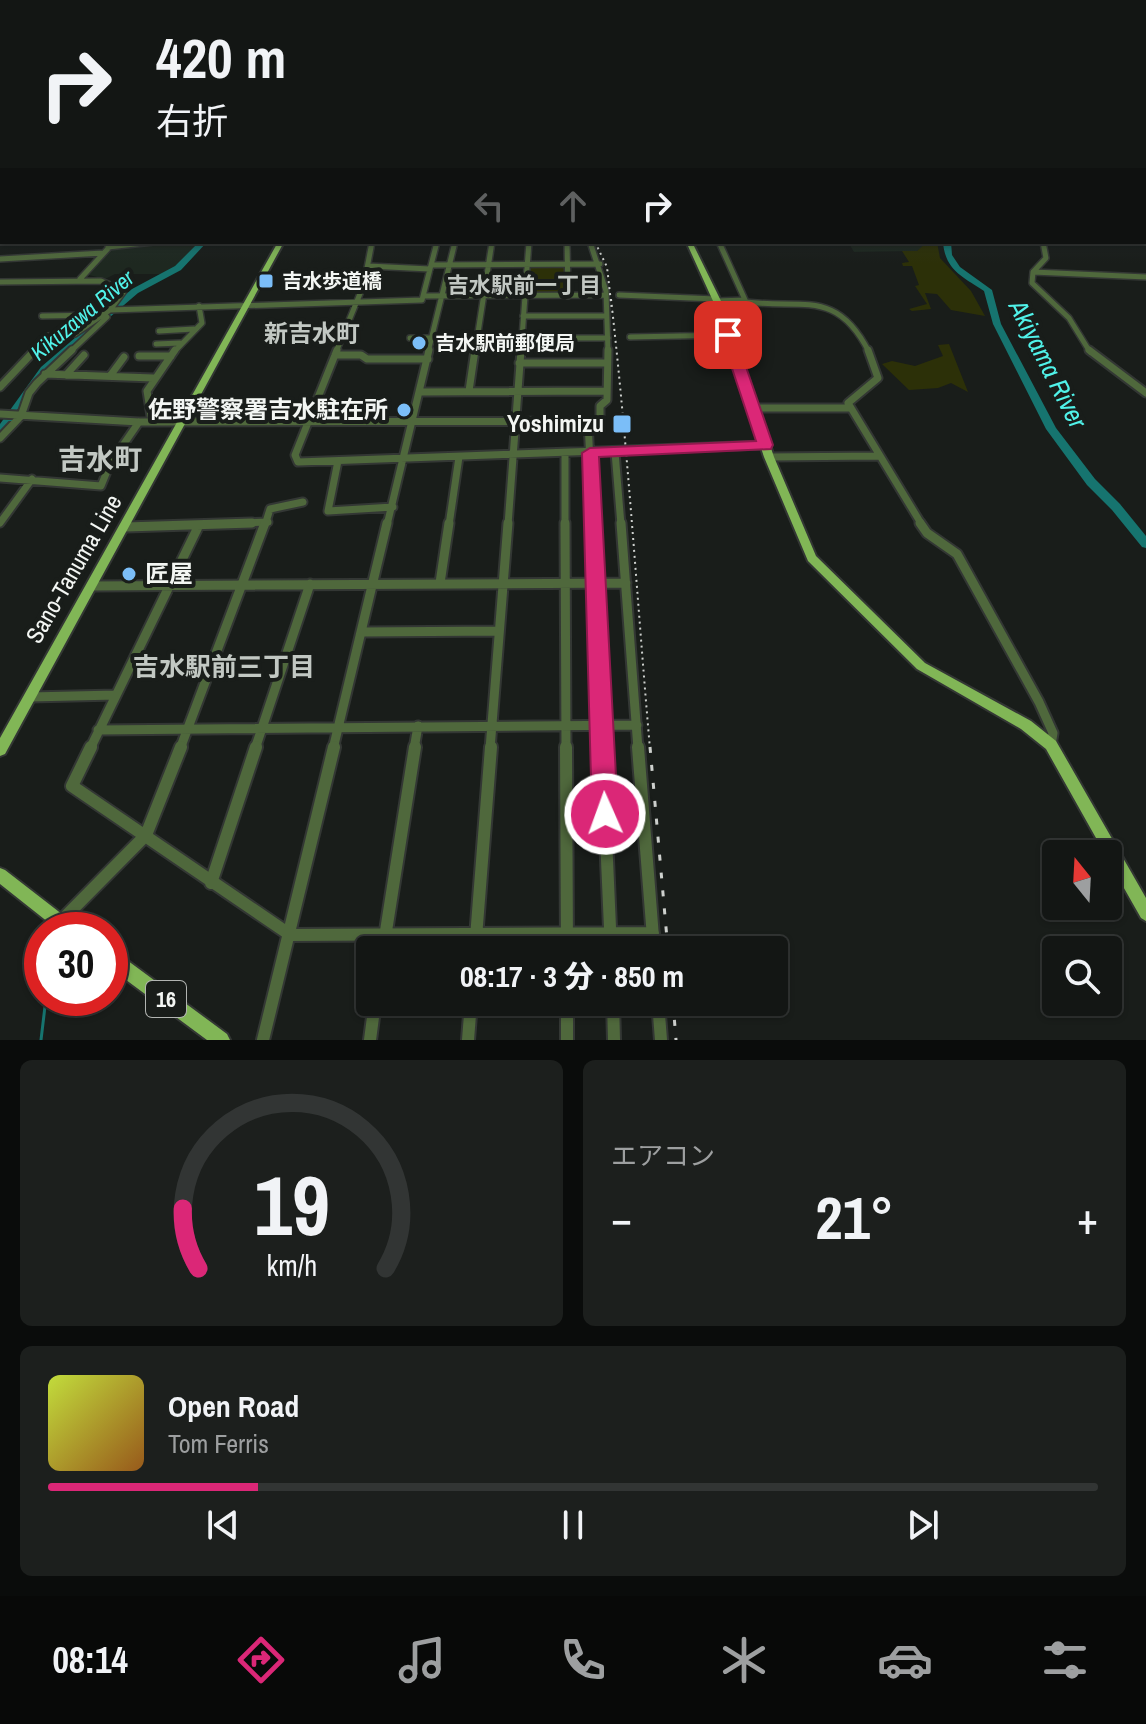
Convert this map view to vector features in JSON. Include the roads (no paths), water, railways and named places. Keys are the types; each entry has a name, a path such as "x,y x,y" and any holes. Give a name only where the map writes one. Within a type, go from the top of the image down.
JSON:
{"main road":[{"name":"Sano-Tanuma Line","path":"0,750 280,244"},
{"path":"693,244 717,300 769,457 802,541 818,564 921,666 1026,725 1051,745 1146,913"},
{"path":"0,875 48,912"},
{"name":"16","path":"128,972 213,1038"}],"street":[{"path":"80,279 112,244"},
{"path":"0,259 141,244"},
{"path":"372,244 357,300 295,455 296,460 513,456 765,445"},
{"path":"0,387 48,336 75,334 114,310 422,300 436,244"},
{"path":"263,1040 455,244"},
{"path":"469,391 492,244"},
{"path":"486,281 526,281 529,244"},
{"path":"567,244 568,296"},
{"path":"0,414 139,422 588,421 601,417 600,406 607,400 608,338 604,295 600,264 591,244"},
{"path":"720,244 745,300"},
{"path":"1043,244 1046,258 1033,272 1032,283 1069,318 1090,352 1146,393"},
{"path":"368,266 600,264"},
{"path":"1033,272 1146,277"},
{"path":"0,282 101,281 122,288 123,296 114,310 45,374 29,393 21,416 0,438"},
{"path":"424,296 604,295"},
{"path":"619,295 825,304 841,311 867,349 878,378 848,403 927,533 957,554 1035,693 1053,733 1051,745"},
{"path":"476,934 525,296"},
{"path":"152,422 146,399 153,378 180,343 202,323 199,306"},
{"path":"42,316 103,315"},
{"path":"523,316 606,316"},
{"path":"159,331 194,329"},
{"path":"630,337 728,335"},
{"path":"410,338 608,338"},
{"path":"156,344 180,343"},
{"path":"66,375 84,355"},
{"path":"335,355 428,359"},
{"path":"139,356 171,356"},
{"path":"110,376 124,357"},
{"path":"519,363 606,363"},
{"path":"45,374 153,378"},
{"path":"420,392 605,391"},
{"path":"753,408 851,408"},
{"path":"588,421 610,934"},
{"path":"0,478 101,486 110,464 139,422"},
{"path":"615,452 653,936"},
{"path":"565,453 567,934"},
{"path":"769,457 879,456"},
{"path":"440,583 459,457"},
{"path":"338,461 328,511 393,507"},
{"path":"0,523 32,479"},
{"path":"78,912 146,835 268,522 270,509 303,502"},
{"path":"126,527 268,522"},
{"path":"199,525 72,786 288,935 653,933"},
{"path":"92,586 626,583"},
{"path":"211,883 310,584"},
{"path":"363,632 499,631"},
{"path":"30,697 116,695"},
{"path":"98,730 637,725"},
{"path":"386,935 418,726"},
{"path":"370,1040 373,1016"},
{"path":"468,1040 470,1016"},
{"path":"567,1016 567,1040"},
{"path":"613,1016 614,1040"},
{"path":"659,1016 661,1040"}],"waterway":[{"name":"Kikuzawa River","path":"0,432 44,369 135,291 178,268 201,244"},
{"name":"Akiyama River","path":"947,244 948,255 957,269 988,290 997,324 1051,429 1091,482 1146,544"},
{"path":"41,1040 44,1016"}],"railway":[{"path":"596,244 607,267 612,311"},
{"path":"611,299 650,749"},
{"path":"650,747 667,936"},
{"path":"674,1016 676,1040"}],"place":[{"name":"吉水歩道橋","path":"266,281"},
{"name":"吉水駅前郵便局","path":"419,343"},
{"name":"佐野警察署吉水駐在所","path":"404,410"},
{"name":"Yoshimizu","path":"622,424"},
{"name":"匠屋","path":"129,574"}],"district":[{"name":"吉水駅前一丁目","path":"524,285"},
{"name":"新吉水町","path":"312,334"},
{"name":"吉水町","path":"100,459"},
{"name":"吉水駅前三丁目","path":"224,667"}]}
